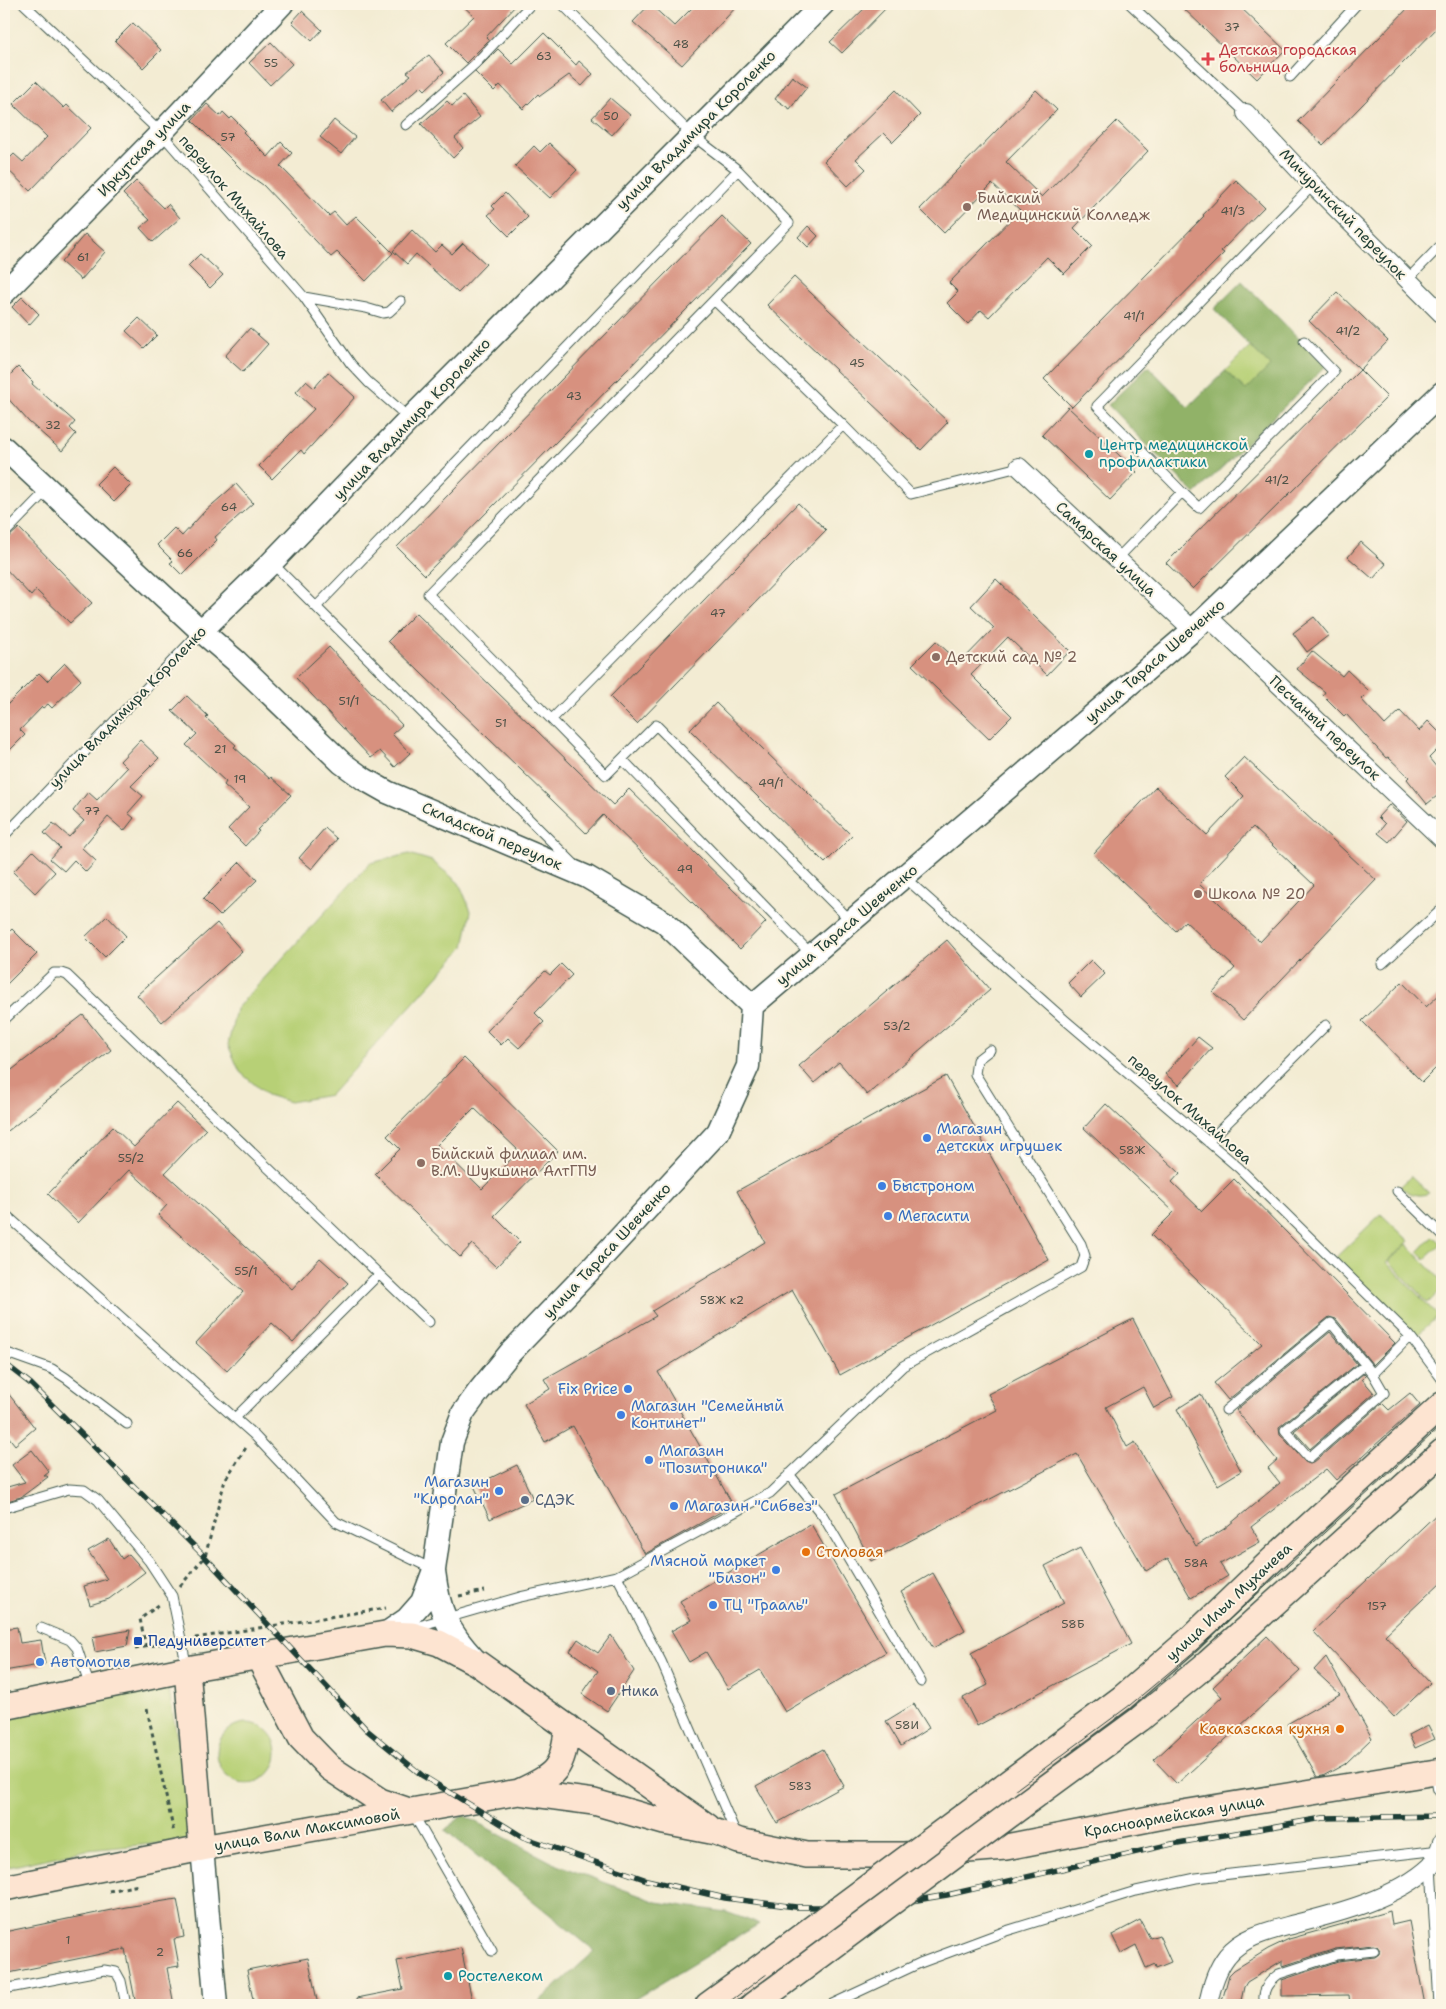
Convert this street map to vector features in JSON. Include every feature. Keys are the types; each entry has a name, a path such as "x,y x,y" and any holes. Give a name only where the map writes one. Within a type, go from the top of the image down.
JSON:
{"main road":[{"name":"улица Ильи Мухачева","path":"708,2005 1122,1698 1188,1641 1442,1405"},
{"name":"улица Ильи Мухачева","path":"753,2005 1140,1719 1208,1663 1442,1452"},
{"path":"1282,1552 1305,1575"},
{"name":"улица Вали Максимовой","path":"4,1707 258,1656 385,1634 412,1635 439,1643 477,1663 716,1832"},
{"name":"улица Вали Максимовой","path":"258,1656 301,1738 330,1768 380,1801 412,1812"},
{"name":"улица Вали Максимовой","path":"187,1669 202,1848"},
{"name":"улица Вали Максимовой","path":"4,1888 202,1848 520,1792 545,1780 562,1761 568,1727"},
{"name":"Красноармейская улица","path":"904,1855 1006,1847 1164,1816 1369,1783 1441,1774"},
{"name":"улица Вали Максимовой","path":"520,1792 594,1802 664,1822 716,1832 739,1841 807,1855 904,1855"}],"street":[{"name":"Иркутская улица","path":"4,293 160,133 282,4"},
{"name":"улица Владимира Короленко","path":"201,631 272,563 410,419 822,4"},
{"name":"Мичуринский переулок","path":"1246,113 1313,185 1442,314"},
{"name":"улица Тараса Шевченко","path":"385,1634 407,1619 435,1607 434,1570 452,1442 464,1413 478,1391 510,1353 718,1132 748,1066 752,1006 1200,623 1442,394"},
{"name":"Складской переулок","path":"4,448 201,631 236,661 342,763 364,779 387,792 587,877 664,922 752,1006"},
{"name":"Самарская улица","path":"1019,467 1116,560 1200,623"},
{"name":"Песчаный переулок","path":"1200,623 1442,839"},
{"path":"435,1607 459,1643 477,1663"},
{"path":"1208,2005 1211,1989 1219,1968 1227,1955 1250,1939 1274,1930 1325,1917 1374,1900 1411,1881 1431,1865 1437,1858 1441,1846"},
{"path":"202,1848 216,2005"}],"lane":[{"name":"переулок Михайлова","path":"24,4 160,133 304,297 351,364 368,382 410,419"},
{"path":"406,125 474,64 531,4"},
{"path":"562,4 692,135 738,170 788,223 428,594 606,775 656,725 851,922"},
{"path":"1130,4 1246,113"},
{"path":"1290,77 1357,4"},
{"path":"316,607 738,170"},
{"path":"1304,341 1334,372 1198,508 1097,406 1313,185"},
{"path":"1407,280 1442,244"},
{"path":"304,297 366,308 383,314 389,312 401,301"},
{"path":"714,300 911,494 1019,467"},
{"path":"552,719 843,426"},
{"path":"4,534 48,489"},
{"path":"1116,560 1182,492"},
{"path":"272,563 587,877"},
{"name":"улица Владимира Короленко","path":"4,836 201,631"},
{"path":"622,759 812,955"},
{"name":"переулок Михайлова","path":"904,877 1065,1020 1239,1168 1410,1336 1442,1379"},
{"path":"1382,964 1442,910"},
{"path":"4,1020 54,973 67,975 429,1322"},
{"path":"1208,1142 1326,1025"},
{"path":"435,1607 520,1597 617,1576 770,1493 903,1366 1081,1268 1085,1256 1081,1244 975,1074 977,1060 990,1050"},
{"path":"1397,1191 1442,1235"},
{"path":"4,1213 254,1435 336,1522 434,1570"},
{"path":"235,1418 379,1274"},
{"path":"1226,1410 1331,1323 1366,1365 1373,1374 1384,1393 1309,1458 1285,1430 1366,1365"},
{"path":"1373,1374 1410,1336"},
{"path":"4,1352 52,1369 127,1424"},
{"path":"789,1474 823,1516 921,1682"},
{"path":"4,1508 69,1489 84,1490 98,1500 148,1561 172,1596 187,1669"},
{"path":"617,1576 661,1661 739,1841"},
{"path":"41,1628 70,1640 77,1648 91,1689"},
{"path":"412,1812 492,1951"},
{"path":"830,2005 920,1963 997,1934 1136,1891 1196,1878 1441,1846"},
{"path":"1431,1865 1439,2005"},
{"path":"1264,2005 1265,1989 1270,1980 1279,1974 1337,1955 1374,1952"},
{"path":"4,1989 104,1970 116,1972 121,1981 126,2005"}],"path":[{"path":"146,1647 140,1619 172,1596 205,1557 225,1480 254,1435"},
{"path":"135,1649 181,1640 435,1607 493,1590"},
{"path":"147,1709 175,1837"}],"green space":[{"path":"1242,281 1326,366 1195,494 1108,405 1148,366 1188,407 1225,371 1246,390 1270,366 1214,309"},
{"path":"1250,346 1270,366 1245,391 1225,371"},
{"path":"409,854 432,861 459,883 471,911 464,947 330,1095 290,1102 267,1095 240,1072 228,1045 236,1009 370,863"},
{"path":"1411,1176 1429,1193 1414,1194 1400,1187"},
{"path":"1381,1214 1409,1241 1387,1262 1438,1316 1414,1338 1336,1257"},
{"path":"1433,1236 1441,1244 1425,1259 1418,1252"},
{"path":"1407,1244 1442,1281 1442,1289 1428,1303 1389,1261"},
{"path":"168,1685 195,1840 87,1850 4,1868 4,1718"},
{"path":"247,1723 264,1728 272,1736 277,1753 272,1770 264,1778 247,1783 230,1778 222,1770 217,1753 222,1736 230,1728"},
{"path":"463,1815 555,1864 657,1902 726,1912 759,1924 625,2005 535,2005 595,1951 445,1830"}],"building":[{"path":"461,4 517,4 486,37 489,40 466,63 446,43 474,16"},
{"path":"650,4 674,26 696,4 739,4 682,65 633,22"},
{"path":"869,4 890,4 842,53 830,42"},
{"path":"1179,4 1237,4 1285,50 1257,79"},
{"path":"1412,4 1442,4 1442,23 1323,145 1298,121"},
{"path":"302,11 322,30 312,41 292,22"},
{"path":"133,23 161,50 143,68 115,41"},
{"path":"544,33 576,65 579,61 593,74 582,86 569,75 540,96 538,94 523,109 500,85 494,91 475,72 498,49 513,64"},
{"path":"271,42 292,64 270,85 249,63"},
{"path":"429,55 444,72 425,90 421,86 391,112 381,100 411,75 407,72"},
{"path":"792,76 807,87 790,109 775,99"},
{"path":"36,81 64,108 67,105 91,128 30,191 4,164 14,154 23,162 47,137 13,104"},
{"path":"896,90 920,115 893,142 884,133 856,159 866,169 848,186 824,161"},
{"path":"1036,90 1057,110 1006,162 1042,197 1117,121 1148,151 1074,228 1092,246 1064,274 1047,257 989,317 981,310 968,324 947,303 958,292 949,283 1020,210 992,184 944,233 920,209"},
{"path":"463,96 480,117 455,138 463,148 453,158 421,124 447,101 452,106"},
{"path":"610,98 630,115 612,135 592,118"},
{"path":"207,104 220,116 223,112 230,119 232,117 245,130 243,132 268,157 281,142 292,153 280,166 329,216 334,212 346,225 356,216 393,253 366,281 337,252 331,257 263,185 242,170 192,120"},
{"path":"334,120 355,137 341,154 320,137"},
{"path":"549,143 577,170 550,198 515,166 534,146 540,152"},
{"path":"1236,180 1264,207 1221,251 1224,253 1072,407 1044,379 1204,216"},
{"path":"136,181 164,208 168,204 180,218 153,242 140,228 150,220 123,194"},
{"path":"505,193 528,217 509,236 488,215 495,209 492,206"},
{"path":"722,216 751,244 425,575 397,547"},
{"path":"808,226 818,236 808,247 798,237"},
{"path":"412,230 435,252 442,245 452,254 463,243 486,264 458,293 416,254 407,264 393,251"},
{"path":"85,234 105,252 81,280 61,262"},
{"path":"200,254 223,275 210,288 188,266"},
{"path":"794,277 948,422 921,450 767,305"},
{"path":"1337,292 1388,341 1360,370 1309,321"},
{"path":"22,297 39,314 29,325 12,307"},
{"path":"139,318 157,335 144,348 126,331"},
{"path":"250,328 268,344 243,372 225,356"},
{"path":"18,367 33,382 32,384 75,422 70,428 76,434 62,451 29,422 4,394 4,381"},
{"path":"1360,370 1387,397 1193,589 1166,563"},
{"path":"328,372 355,397 304,454 301,450 272,479 259,466 314,409 296,392 306,381 314,388"},
{"name":"Центр медицинской профилактики","path":"1068,407 1137,472 1110,500 1042,435"},
{"path":"113,467 131,485 114,502 96,484"},
{"path":"236,484 253,503 215,537 217,540 182,575 170,563 173,561 157,545 174,528 182,536 205,511"},
{"path":"798,503 826,530 637,724 610,697"},
{"path":"19,528 92,603 70,623 36,590 31,596 4,567 4,540"},
{"path":"1361,542 1386,564 1373,579 1348,557"},
{"path":"996,579 1070,651 1047,675 1008,637 971,675 1012,716 989,739 912,665 936,641 960,663 994,628 971,606"},
{"path":"416,613 613,805 629,789 766,922 740,949 603,815 586,833 388,641"},
{"path":"1314,617 1329,635 1307,652 1293,633"},
{"path":"329,647 402,725 392,734 410,753 395,767 380,751 371,758 296,678"},
{"path":"1312,651 1342,676 1347,670 1369,691 1361,699 1385,725 1400,711 1419,731 1428,721 1442,735 1442,745 1429,758 1442,774 1442,792 1427,804 1407,779 1409,777 1388,757 1386,758 1346,714 1344,716 1323,695 1325,692 1297,669"},
{"path":"65,663 81,680 52,708 48,704 42,707 20,730 25,735 4,756 4,708 39,673 47,681"},
{"path":"187,696 208,716 206,718 236,745 234,747 291,795 257,830 259,831 245,846 228,829 249,807 224,785 226,782 186,745 197,734 172,711"},
{"path":"716,703 852,836 825,863 690,730"},
{"path":"140,740 159,758 131,786 143,796 128,813 134,818 124,831 108,817 82,848 96,861 86,872 74,860 64,871 50,859 60,848 44,833 53,823 69,837 84,821 73,811 88,792 97,800 127,768 120,761"},
{"path":"1244,757 1376,880 1243,1020 1213,992 1235,968 1185,921 1176,931 1093,854 1156,787 1207,835 1244,796 1225,777","holes":["1253,827 1314,885 1260,942 1199,884"]},
{"path":"1389,805 1407,821 1389,842 1378,833 1385,824 1378,817"},
{"path":"325,828 337,839 312,869 299,858"},
{"path":"33,851 55,872 35,893 13,872"},
{"path":"240,862 257,880 220,916 203,899"},
{"path":"107,916 126,936 105,957 85,937"},
{"path":"217,923 242,951 162,1022 137,995"},
{"path":"12,929 37,954 4,987 4,937"},
{"path":"947,940 990,990 867,1095 839,1062 814,1083 799,1066"},
{"path":"1091,960 1105,974 1081,997 1068,983"},
{"path":"561,964 572,975 535,1013 544,1022 519,1048 508,1038 501,1045 487,1031 545,971 550,975"},
{"path":"1402,982 1426,1007 1442,992 1442,1062 1422,1082 1362,1021"},
{"path":"83,1015 111,1050 4,1134 4,1076"},
{"path":"1198,1037 1212,1048 1179,1085 1165,1074"},
{"name":"Бийский филиал им. В.М. Шукшина АлтГПУ","path":"464,1058 558,1151 494,1216 520,1242 496,1267 472,1244 460,1257 375,1174 400,1149 387,1136","holes":["474,1108 519,1151 482,1189 437,1145"]},
{"name":"Мегасити","path":"946,1076 1049,1260 840,1375 792,1290 658,1372 733,1505 645,1554 573,1426 545,1442 524,1404 550,1389 544,1379 656,1316 652,1311 765,1242 737,1191"},
{"path":"177,1103 206,1130 165,1173 292,1289 320,1258 348,1283 293,1342 272,1323 227,1371 196,1343 243,1292 158,1215 167,1205 129,1170 78,1223 48,1194 113,1127 134,1147"},
{"path":"1106,1104 1180,1173 1172,1182 1202,1211 1234,1179 1395,1343 1373,1365 1336,1319 1329,1317 1228,1400 1214,1383 1262,1344 1151,1235 1174,1212 1084,1128"},
{"path":"1133,1319 1173,1397 1154,1408 1143,1387 1106,1407 1127,1447 1135,1442 1196,1546 1224,1529 1280,1483 1268,1468 1277,1460 1236,1410 1330,1332 1357,1364 1279,1427 1280,1434 1305,1462 1313,1463 1382,1403 1389,1410 1410,1393 1420,1405 1336,1480 1326,1469 1251,1527 1260,1542 1220,1564 1228,1576 1191,1598 1168,1558 1146,1571 1077,1454 871,1561 836,1494 997,1410 988,1394"},
{"path":"1364,1373 1366,1375 1362,1379 1374,1393 1310,1449 1294,1431"},
{"path":"4,1388 35,1428 15,1445 4,1431"},
{"path":"1201,1394 1241,1471 1218,1485 1177,1409"},
{"path":"32,1450 49,1472 44,1476 48,1477 21,1497 4,1502 4,1488 25,1482 12,1465"},
{"path":"517,1465 533,1499 490,1519 474,1486"},
{"path":"1442,1509 1442,1581 1385,1635 1430,1683 1394,1717 1313,1631"},
{"path":"811,1524 886,1652 785,1712 760,1670 728,1689 706,1652 689,1662 671,1631 691,1620 680,1601"},
{"path":"109,1539 122,1559 129,1554 145,1572 109,1599 90,1605 84,1586 107,1579 88,1551"},
{"path":"1080,1548 1131,1644 977,1726 963,1698 988,1685 971,1653 1064,1603 1045,1566"},
{"path":"933,1573 965,1630 933,1648 901,1592"},
{"path":"17,1627 20,1643 41,1640 45,1664 4,1671 4,1629"},
{"path":"130,1630 127,1646 95,1652 92,1637"},
{"path":"611,1635 634,1671 607,1711 582,1694 598,1671 570,1651 578,1639 598,1653"},
{"path":"1267,1636 1300,1671 1177,1784 1154,1760 1222,1697 1213,1687"},
{"path":"1326,1657 1372,1738 1345,1764 1323,1776 1317,1777 1287,1724 1340,1694 1314,1670"},
{"path":"914,1704 929,1728 901,1746 886,1721"},
{"path":"1428,1725 1435,1739 1415,1748 1409,1735"},
{"path":"823,1749 844,1786 777,1823 756,1786"},
{"path":"177,1899 184,1937 174,1939 179,1966 167,1968 174,2005 136,2005 125,1949 4,1974 4,1932 126,1907"},
{"path":"1390,1911 1392,1925 1409,1921 1425,2005 1350,2005 1349,1995 1282,1996 1282,1980 1338,1961 1375,1957 1379,1954 1380,1950 1377,1946 1373,1945 1335,1949 1283,1966 1283,1960 1247,1982 1240,2005 1221,2005 1229,1975 1268,1949 1289,1939"},
{"path":"1140,1920 1150,1938 1159,1935 1171,1962 1156,1968 1155,1964 1146,1968 1136,1945 1121,1953 1112,1935"},
{"name":"Ростелеком","path":"461,1948 473,2005 358,2005 357,1998 403,1989 397,1961"},
{"path":"308,1958 318,2005 254,2005 247,1970"}],"tram line":[{"path":"725,2005 1130,1705 1196,1650 1442,1425"}],"railway":[{"path":"4,1363 31,1384 205,1557 367,1730 423,1776 523,1837 647,1880 725,1898 796,1907 875,1907 947,1895 1172,1844 1323,1818 1442,1816"}],"place":[{"name":"Детская городская больница","path":"1208,59"},
{"name":"Бийский Медицинский Колледж","path":"967,207"},
{"name":"Центр медицинской профилактики","path":"1089,454"},
{"name":"Детский сад № 2","path":"936,657"},
{"name":"Школа № 20","path":"1198,894"},
{"name":"Магазин детских игрушек","path":"927,1138"},
{"name":"Бийский филиал им. В.М. Шукшина АлтГПУ","path":"421,1163"},
{"name":"Быстроном","path":"882,1186"},
{"name":"Мегасити","path":"888,1216"},
{"name":"Fix Price","path":"628,1389"},
{"name":"Магазин \"Семейный Континет\"","path":"621,1415"},
{"name":"Магазин \"Позитроника\"","path":"649,1460"},
{"name":"Магазин \"Киролан\"","path":"499,1491"},
{"name":"СДЭК","path":"525,1500"},
{"name":"Магазин \"Сибвез\"","path":"674,1506"},
{"name":"Столовая","path":"806,1552"},
{"name":"Мясной маркет \"Бизон\"","path":"776,1570"},
{"name":"ТЦ \"Грааль\"","path":"713,1605"},
{"name":"Педуниверситет","path":"138,1641"},
{"name":"Автомотив","path":"40,1662"},
{"name":"Ника","path":"611,1691"},
{"name":"Кавказская кухня","path":"1340,1729"},
{"name":"Ростелеком","path":"448,1976"}]}
